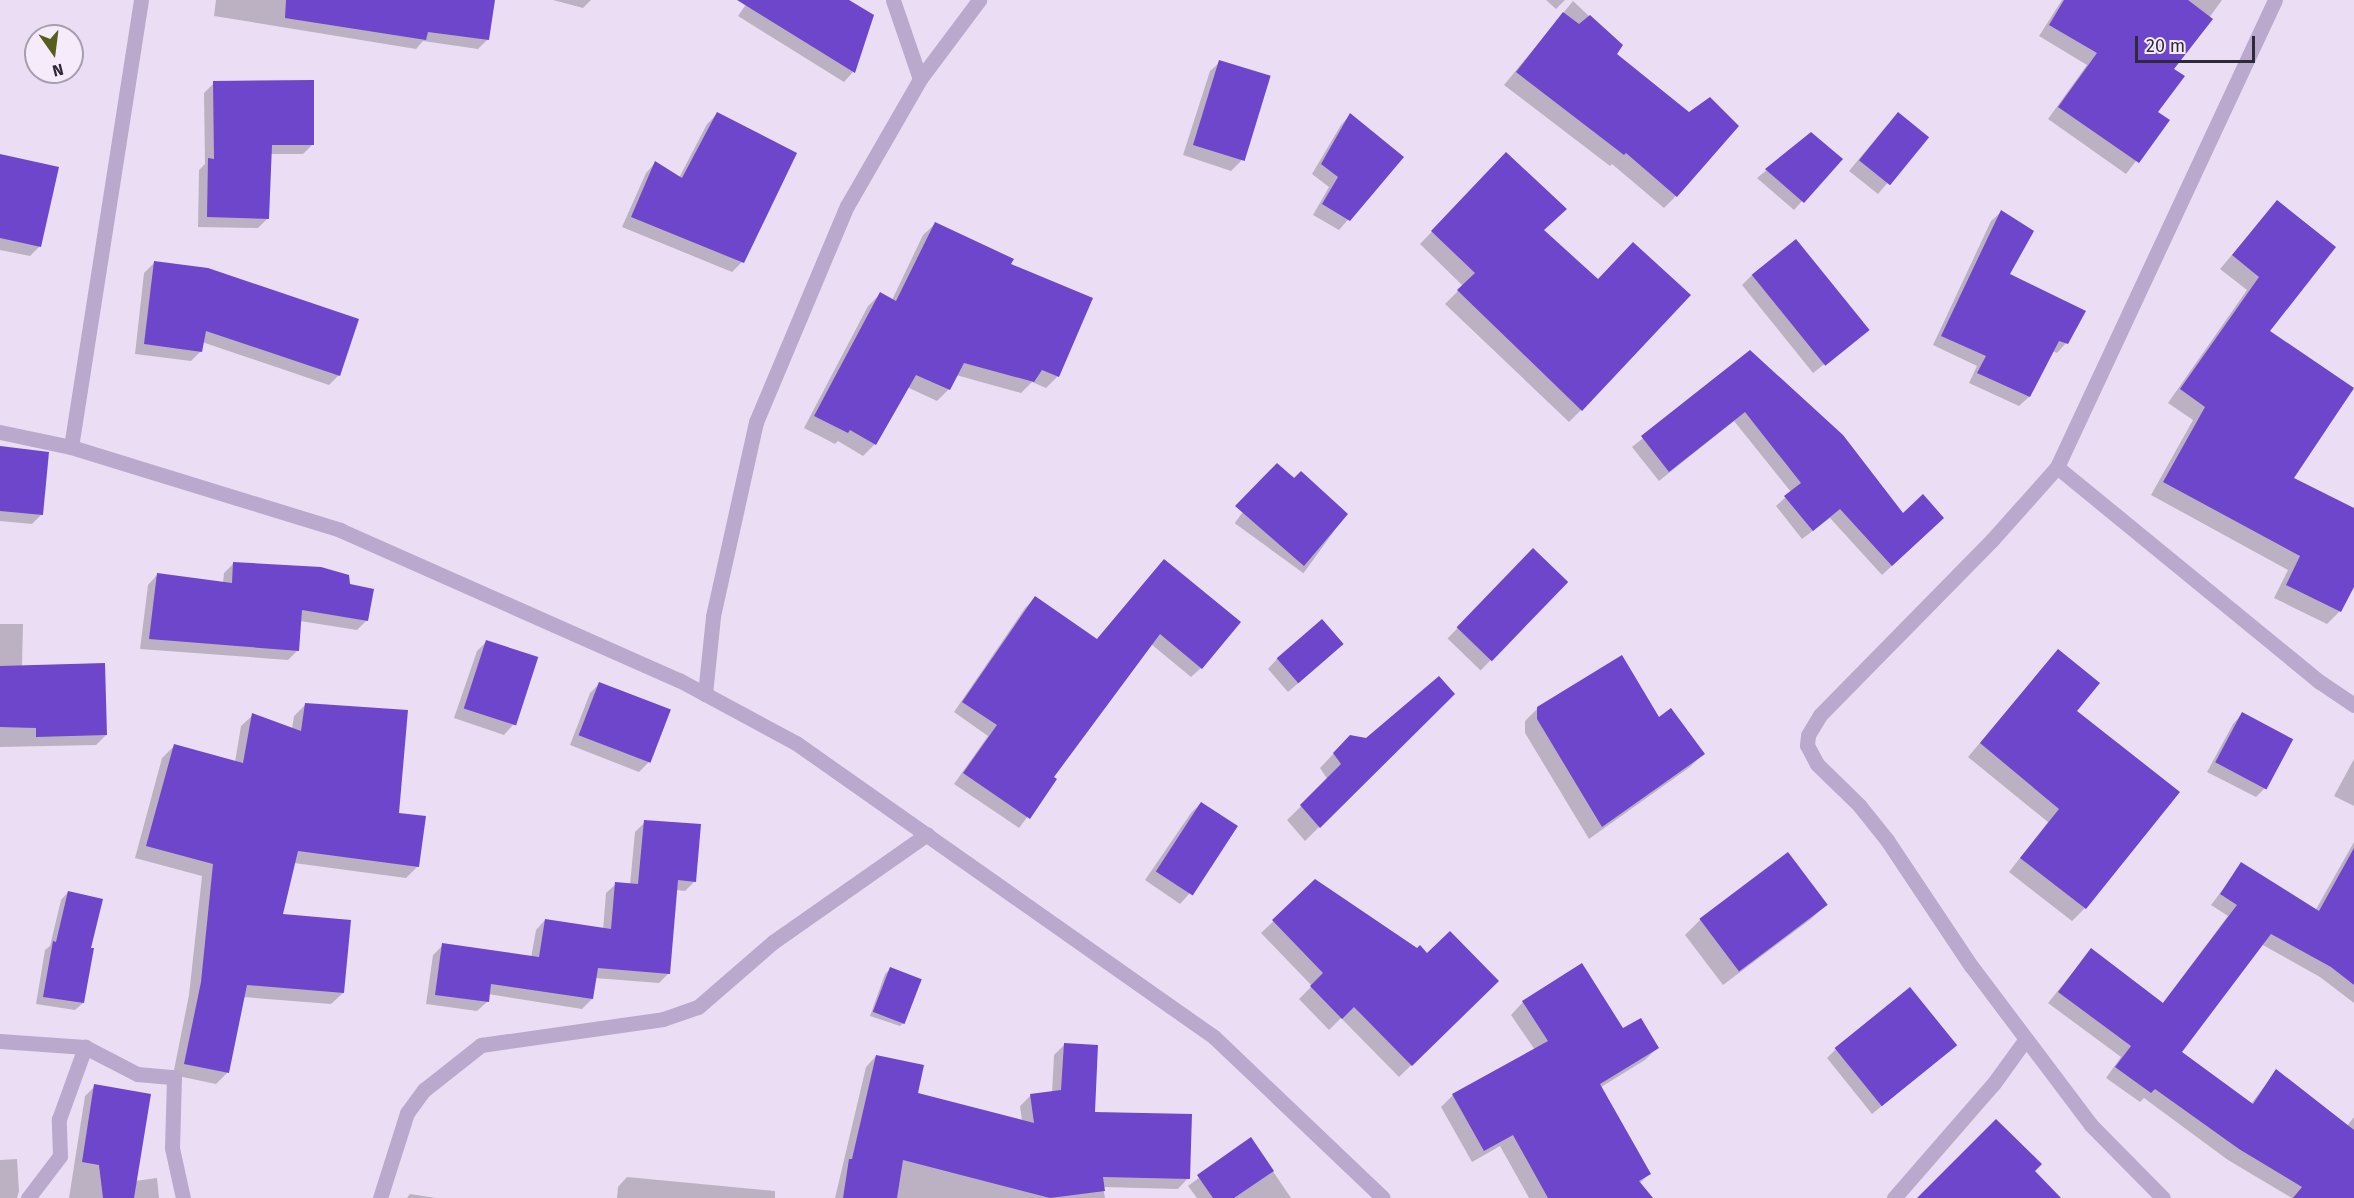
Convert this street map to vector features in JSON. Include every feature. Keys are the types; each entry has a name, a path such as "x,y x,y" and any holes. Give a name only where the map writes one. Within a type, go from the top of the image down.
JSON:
{"street":[{"path":"71,447 141,0"},
{"path":"892,0 920,79"},
{"path":"705,694 713,616 756,422 847,206 920,79 979,0"},
{"path":"2163,1198 2091,1125 1971,966 1887,840 1859,806 1816,764 1807,745 1808,735 1820,715 1992,540 2057,467 2275,0"},
{"path":"0,432 71,447 340,530 535,615 705,694 796,743 1214,1037 1383,1198"},
{"path":"2057,467 2320,682 2354,705"},
{"path":"380,1198 408,1113 424,1090 481,1045 663,1019 698,1007 773,942 927,834"},
{"path":"1894,1198 1994,1083 2025,1040"},
{"path":"0,1041 85,1047 137,1074 174,1077 172,1148 183,1198"},
{"path":"28,1198 60,1156 59,1119 85,1047"}],"building":[{"path":"286,0 495,0 489,40 428,32 426,40 285,18"},
{"path":"737,0 849,0 874,15 855,73"},
{"path":"2064,0 2188,0 2213,19 2174,69 2185,76 2158,112 2170,120 2139,163 2058,107 2097,53 2049,25"},
{"path":"1563,12 1579,24 1590,15 1623,45 1617,54 1689,112 1710,97 1739,126 1677,197 1626,153 1624,155 1516,72"},
{"path":"1219,60 1271,76 1245,161 1193,145"},
{"path":"314,80 314,145 272,145 269,219 207,217 208,158 214,159 213,81"},
{"path":"717,112 797,153 744,263 631,217 655,161 682,178"},
{"path":"1898,112 1929,137 1890,185 1859,160"},
{"path":"1350,113 1404,157 1350,221 1322,204 1338,177 1321,164"},
{"path":"1811,132 1843,159 1804,203 1765,169"},
{"path":"1506,152 1567,209 1544,230 1598,279 1633,242 1691,295 1582,411 1457,290 1475,273 1431,231"},
{"path":"0,154 59,167 41,247 0,238"},
{"path":"2277,200 2336,247 2270,331 2354,388 2294,478 2354,508 2354,587 2341,612 2286,585 2300,556 2163,482 2205,407 2180,389 2259,277 2232,255"},
{"path":"2001,210 2034,231 2010,274 2086,311 2068,344 2059,341 2030,397 1977,373 1986,356 1941,336"},
{"path":"935,222 1014,259 1011,264 1093,298 1059,377 1042,370 1034,382 964,363 950,390 916,375 876,445 850,430 848,433 814,416 880,292 896,301"},
{"path":"1796,239 1870,330 1825,366 1752,275"},
{"path":"154,261 208,268 359,319 340,376 206,331 202,352 144,344"},
{"path":"1750,350 1843,435 1903,513 1923,494 1944,518 1892,566 1840,509 1813,531 1784,496 1801,483 1745,412 1669,472 1641,436"},
{"path":"0,446 49,452 43,515 0,511"},
{"path":"1277,463 1294,478 1301,471 1348,514 1304,566 1235,506"},
{"path":"1533,548 1568,582 1492,661 1457,627"},
{"path":"1164,559 1241,622 1202,669 1160,634 1054,777 1057,779 1030,819 963,773 997,725 962,702 1035,596 1097,639"},
{"path":"233,562 321,567 349,575 350,584 374,589 368,621 302,610 299,651 149,639 157,573 232,583"},
{"path":"1322,619 1344,644 1298,683 1277,658"},
{"path":"486,640 538,657 516,725 464,708"},
{"path":"2058,649 2100,683 2077,711 2180,792 2086,909 2020,858 2059,809 1980,743"},
{"path":"1622,655 1659,717 1671,708 1705,754 1602,827 1537,719 1537,707"},
{"path":"105,663 107,735 36,737 36,728 0,727 0,666"},
{"path":"1439,676 1455,694 1320,828 1300,805 1341,764 1333,753 1350,735 1366,738"},
{"path":"599,682 671,710 650,763 579,735"},
{"path":"305,703 408,710 399,813 426,816 419,867 298,851 283,914 351,920 344,993 247,985 229,1073 184,1064 201,982 213,864 146,846 174,744 243,763 252,713 301,731"},
{"path":"2242,712 2293,739 2266,790 2215,762"},
{"path":"1201,802 1238,826 1193,896 1156,872"},
{"path":"644,820 701,824 696,882 678,880 670,974 598,968 593,999 491,984 489,1002 435,995 442,943 539,957 545,919 611,929 615,882 638,884"},
{"path":"2354,848 2354,985 2331,967 2271,934 2182,1052 2253,1104 2276,1069 2354,1130 2354,1198 2293,1198 2302,1187 2239,1149 2155,1089 2151,1093 2115,1067 2131,1046 2058,992 2091,948 2163,1003 2237,905 2220,894 2241,862 2319,911"},
{"path":"1788,852 1828,905 1739,972 1699,919"},
{"path":"1315,879 1417,948 1420,945 1427,953 1450,931 1499,981 1412,1066 1354,1007 1342,1019 1310,986 1323,973 1272,920"},
{"path":"68,891 103,899 91,948 94,948 84,1003 43,997 53,941 56,942"},
{"path":"1582,963 1623,1028 1641,1018 1659,1048 1600,1084 1651,1174 1639,1181 1653,1198 1548,1198 1513,1135 1484,1151 1452,1094 1548,1041 1522,1001"},
{"path":"890,967 922,979 905,1024 873,1012"},
{"path":"1910,987 1957,1045 1882,1106 1835,1048"},
{"path":"1064,1043 1098,1045 1095,1112 1192,1114 1190,1179 1103,1177 1105,1191 1050,1198 903,1160 897,1198 843,1198 849,1159 852,1159 876,1055 924,1065 918,1093 1034,1123 1030,1094 1061,1090"},
{"path":"94,1084 151,1094 134,1198 103,1198 99,1165 82,1162"},
{"path":"1996,1119 2042,1164 2035,1171 2061,1198 1917,1198"},
{"path":"1251,1137 1274,1171 1234,1198 1213,1198 1197,1175"}]}
